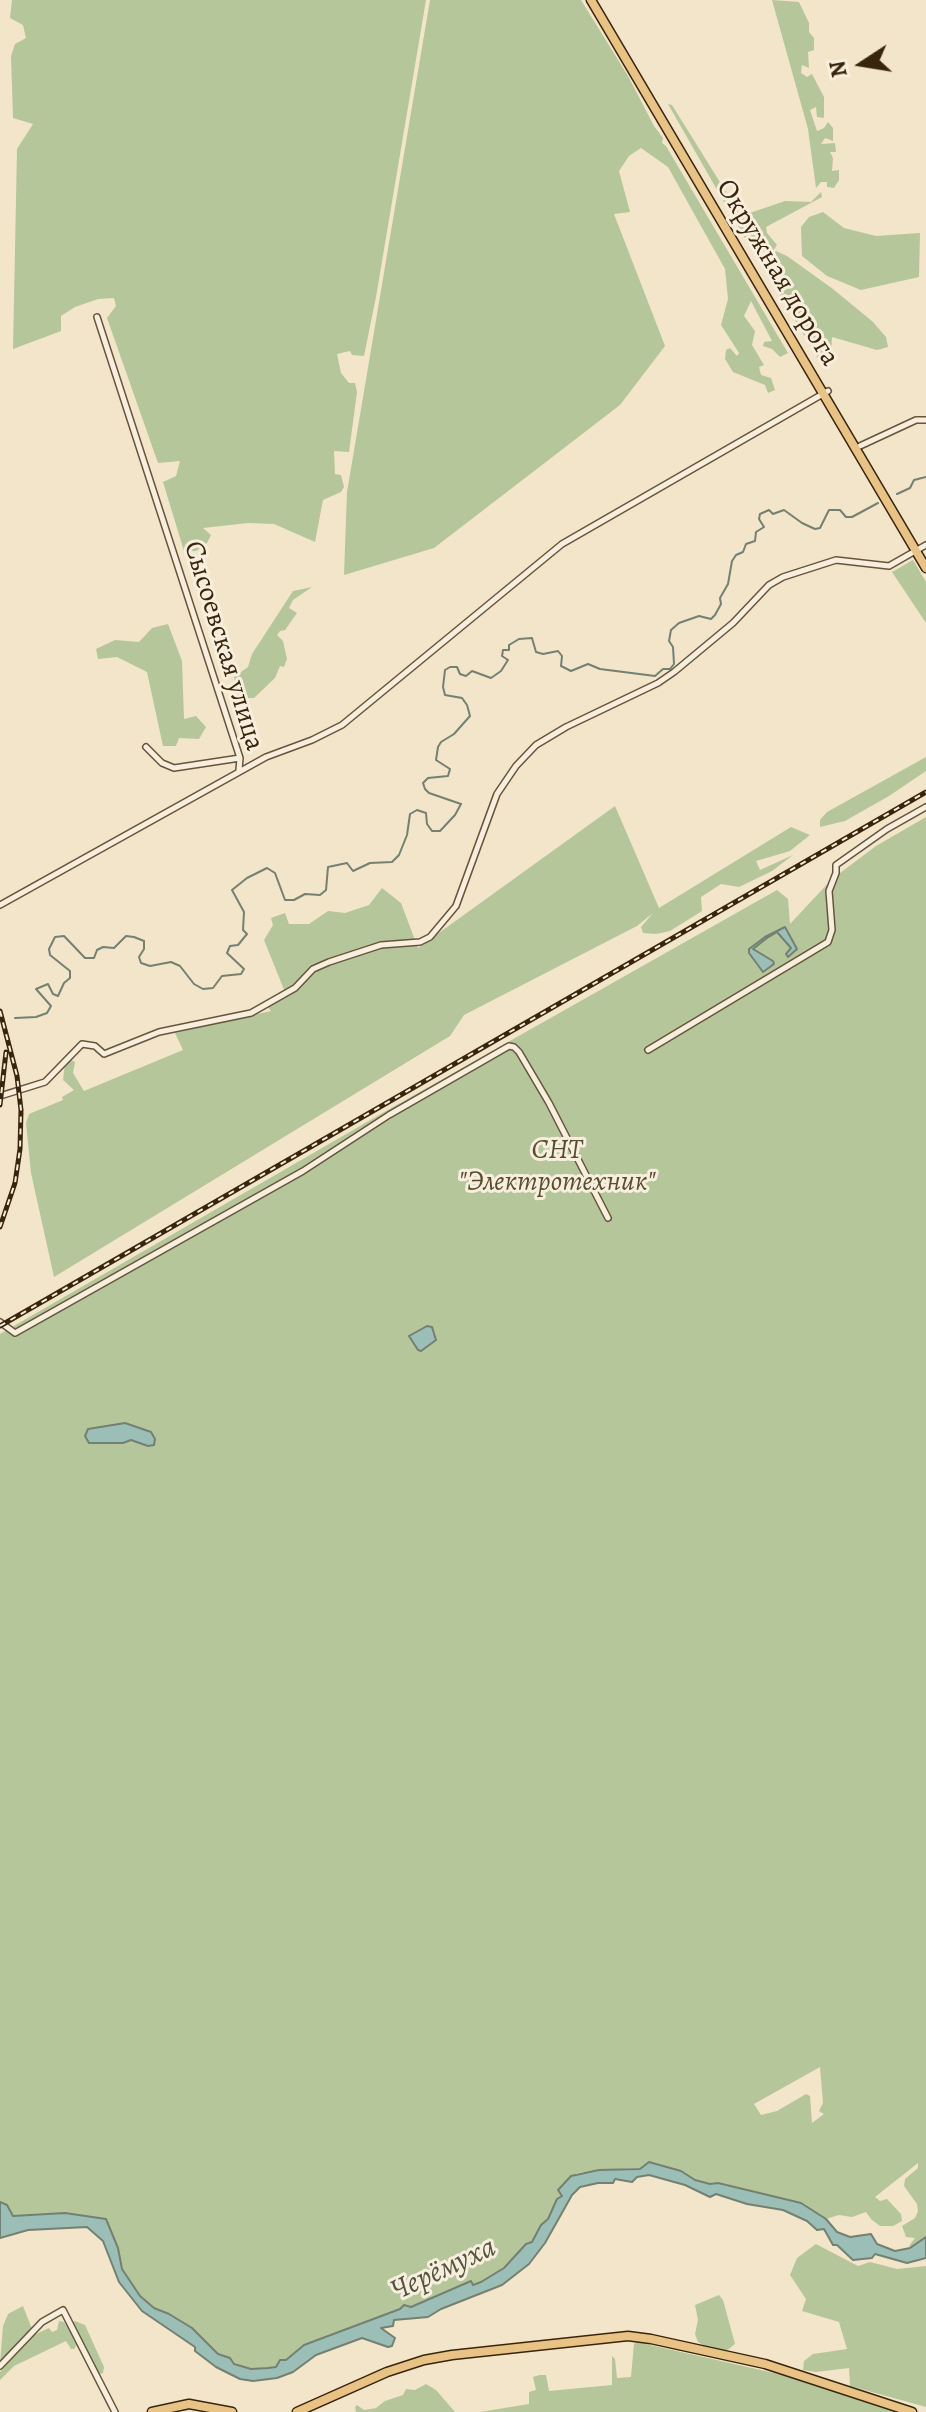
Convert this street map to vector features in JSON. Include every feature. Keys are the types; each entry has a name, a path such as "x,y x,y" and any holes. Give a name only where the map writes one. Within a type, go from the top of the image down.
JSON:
{"main road":[{"name":"Окружная дорога","path":"591,0 922,551"},
{"name":"Окружная дорога","path":"597,0 825,392 922,551 926,568"},
{"path":"297,2412 387,2372 452,2355 633,2336 765,2364 912,2412"},
{"path":"152,2412 189,2404 232,2412"}],"street":[{"name":"Сысоевская улица","path":"0,905 236,774 241,767 97,317"},
{"path":"236,774 274,753 320,736 353,717 573,537 825,392"},
{"path":"860,446 916,420 926,420"},
{"path":"0,1096 45,1082 82,1044 95,1046 104,1054 159,1032 251,1013 295,988 313,969 329,962 381,945 420,942 430,937 453,912 497,794 516,766 536,745 566,727 658,683 733,623 769,585 783,577 836,560 889,566 922,551"},
{"path":"146,747 162,763 174,768 240,759 247,765 253,764"},
{"path":"648,1050 828,942 832,930 829,891 836,865 887,829 926,807"},
{"path":"0,1322 15,1333 303,1171 413,1101 509,1046 519,1052 549,1103 608,1218"},
{"path":"0,2366 42,2322 63,2310 115,2412"}],"green space":[{"path":"12,0 426,0 364,356 352,355 350,351 337,354 341,373 349,383 355,383 357,392 349,452 334,451 335,474 341,475 344,487 341,492 323,500 315,542 274,524 248,523 203,528 211,535 207,543 196,551 184,551 163,482 176,476 180,461 158,463 107,318 116,306 114,298 98,299 75,307 61,316 61,331 13,349 17,149 33,124 13,118 11,56 15,44 26,38 23,25 10,18"},
{"path":"430,0 581,0 628,76 663,138 662,143 788,353 780,357 763,346 764,342 772,341 751,301 744,316 755,331 752,345 764,365 759,367 761,375 771,378 775,390 768,393 765,385 733,372 725,359 726,350 730,348 737,356 739,353 721,325 728,299 725,269 668,167 641,148 629,156 619,171 630,212 614,214 665,346 620,405 434,548 344,575 347,492"},
{"path":"772,0 799,2 814,38 814,50 808,52 809,68 802,65 801,73 807,77 812,74 824,97 824,118 817,117 816,107 810,110 817,131 828,122 833,128 833,141 825,138 821,144 835,143 836,152 830,152 832,171 839,170 839,180 834,188 827,187 827,182 821,182 816,188 808,129"},
{"path":"668,104 672,105 741,216 785,201 811,202 821,192 822,197 766,227 777,245 771,254 758,249 752,240 744,237"},
{"path":"823,212 844,228 876,236 920,233 919,277 861,290 827,276 802,256 801,227 809,217"},
{"path":"776,251 833,289 873,322 886,337 888,347 877,350 832,337 831,359 823,367 765,269"},
{"path":"913,560 926,582 926,623 892,572"},
{"path":"312,587 293,600 289,608 297,613 285,630 277,635 283,641 287,659 284,667 280,666 275,678 254,698 245,698 239,705 234,677 248,667 252,654 293,591"},
{"path":"168,624 182,661 184,719 196,716 206,727 199,739 179,738 176,746 163,746 147,672 117,657 98,659 96,649 115,640 139,642 152,628"},
{"path":"926,757 926,771 889,796 845,821 820,827 820,820 827,812"},
{"path":"615,806 659,908 791,827 810,835 790,851 756,861 760,870 793,855 772,871 739,887 721,884 701,897 702,911 670,931 643,933 641,927 653,913 637,926 464,1015 450,1036 54,1277 31,1173 26,1123 29,1114 63,1100 62,1097 74,1090 63,1080 65,1063 75,1062 73,1073 84,1091 183,1050 175,1033 271,1011 268,1007 287,997 264,940 273,925 271,918 285,913 289,924 309,924 328,911 345,913 369,905 382,888 401,903 418,948"},
{"name":"СНТ \"Электротехник\"","path":"926,817 926,2237 911,2248 909,2246 915,2238 906,2237 902,2226 915,2218 918,2211 917,2204 904,2186 905,2179 918,2168 918,2163 875,2197 880,2201 887,2199 901,2214 902,2221 893,2226 880,2226 866,2212 852,2217 839,2215 826,2219 801,2203 695,2180 681,2171 656,2163 649,2162 640,2169 577,2173 563,2187 562,2196 532,2242 504,2268 481,2282 451,2290 424,2303 304,2345 276,2367 251,2369 234,2364 230,2358 218,2354 192,2328 154,2308 140,2296 122,2268 118,2248 106,2219 65,2213 13,2216 0,2202 0,1334 777,890 788,899 790,924 832,879 876,846","holes":["820,2067 823,2103 819,2111 824,2114 812,2123 810,2096 806,2094 777,2111 761,2115 754,2104"]},
{"path":"816,2244 858,2266 870,2262 897,2269 926,2266 926,2407 850,2386 849,2368 816,2372 803,2370 804,2361 813,2354 847,2349 839,2322 802,2311 806,2299 790,2275 797,2258"},
{"path":"719,2295 735,2344 726,2351 706,2347 698,2342 695,2334 698,2320 695,2305"},
{"path":"23,2306 32,2329 0,2363 3,2326 8,2314"},
{"path":"59,2321 68,2328 77,2345 74,2349 66,2341 14,2366 0,2380 0,2372 34,2335 49,2328 52,2332 57,2330"},
{"path":"75,2321 85,2325 104,2367 103,2373 97,2375 72,2323"},
{"path":"637,2342 796,2378 896,2412 480,2412 529,2404 529,2392 536,2390 533,2377 539,2375 546,2375 549,2391 612,2385 612,2356 617,2378 631,2377 634,2344"},
{"path":"426,2384 436,2390 455,2412 356,2412 357,2405 364,2410 376,2408 385,2401 403,2395 406,2389 415,2390"}],"water":[{"path":"785,927 797,949 788,957 786,954 791,948 777,932 767,938 753,949 773,961 774,964 763,972 749,949 765,937"},
{"path":"427,1326 432,1327 436,1340 421,1351 409,1336"},
{"path":"125,1423 151,1432 154,1445 131,1440 123,1443 89,1443 85,1436 88,1429"},
{"name":"Черёмуха","path":"649,2162 681,2171 695,2180 801,2203 826,2219 837,2232 850,2237 871,2234 877,2244 895,2251 910,2248 926,2237 926,2258 907,2263 875,2254 872,2258 853,2260 833,2245 824,2229 817,2230 807,2221 783,2210 747,2204 716,2194 710,2197 685,2185 649,2175 637,2177 632,2182 615,2179 613,2183 580,2187 529,2264 502,2285 428,2317 394,2320 393,2326 381,2328 395,2338 392,2346 362,2338 316,2355 293,2372 253,2381 240,2379 216,2367 195,2351 195,2347 142,2311 119,2282 103,2241 87,2227 28,2230 0,2238 0,2202 7,2205 13,2216 65,2213 106,2219 118,2248 122,2269 140,2296 154,2308 192,2328 218,2354 230,2358 234,2364 251,2369 268,2368 276,2367 280,2360 286,2360 304,2345 404,2305 411,2307 471,2281 473,2285 481,2282 504,2268 526,2244 532,2242 557,2199 562,2196 558,2190 571,2176 599,2170 640,2169"}],"waterway":[{"path":"897,494 910,488 914,480 926,477"},
{"path":"15,1018 47,1013 51,1006 36,989 48,984 53,994 58,996 70,978 70,971 50,955 49,949 55,937 64,936 85,958 94,958 97,950 103,947 114,948 126,936 134,937 144,941 139,957 141,963 150,966 171,962 180,966 194,984 203,989 213,988 222,976 241,974 244,969 227,953 230,946 238,945 247,934 243,930 244,912 232,890 247,878 267,868 275,873 285,900 294,900 305,894 320,895 326,890 328,867 347,863 353,871 370,863 392,862 399,855 407,835 410,814 417,810 426,813 427,824 432,831 440,831 461,804 429,793 423,783 428,778 448,776 450,769 436,760 438,747 470,716 462,698 445,695 445,670 450,667 457,667 460,674 466,676 472,671 491,678 501,671 508,660 502,656 503,650 509,650 509,645 519,639 532,638 536,652 558,651 562,656 561,666 571,671 588,664 600,669 655,676 674,664 673,647 669,641 671,630 679,623 699,616 711,619 715,615 728,584 732,561 743,552 746,544 755,541 756,532 764,527 759,519 760,514 769,510 773,514 784,510 815,529 820,528 829,510 840,510 846,517 852,517 878,503"}],"railway":[{"path":"0,1326 926,792"},
{"path":"0,1011 17,1076 21,1110 15,1183 0,1227"},
{"path":"0,1105 6,1052"}]}
